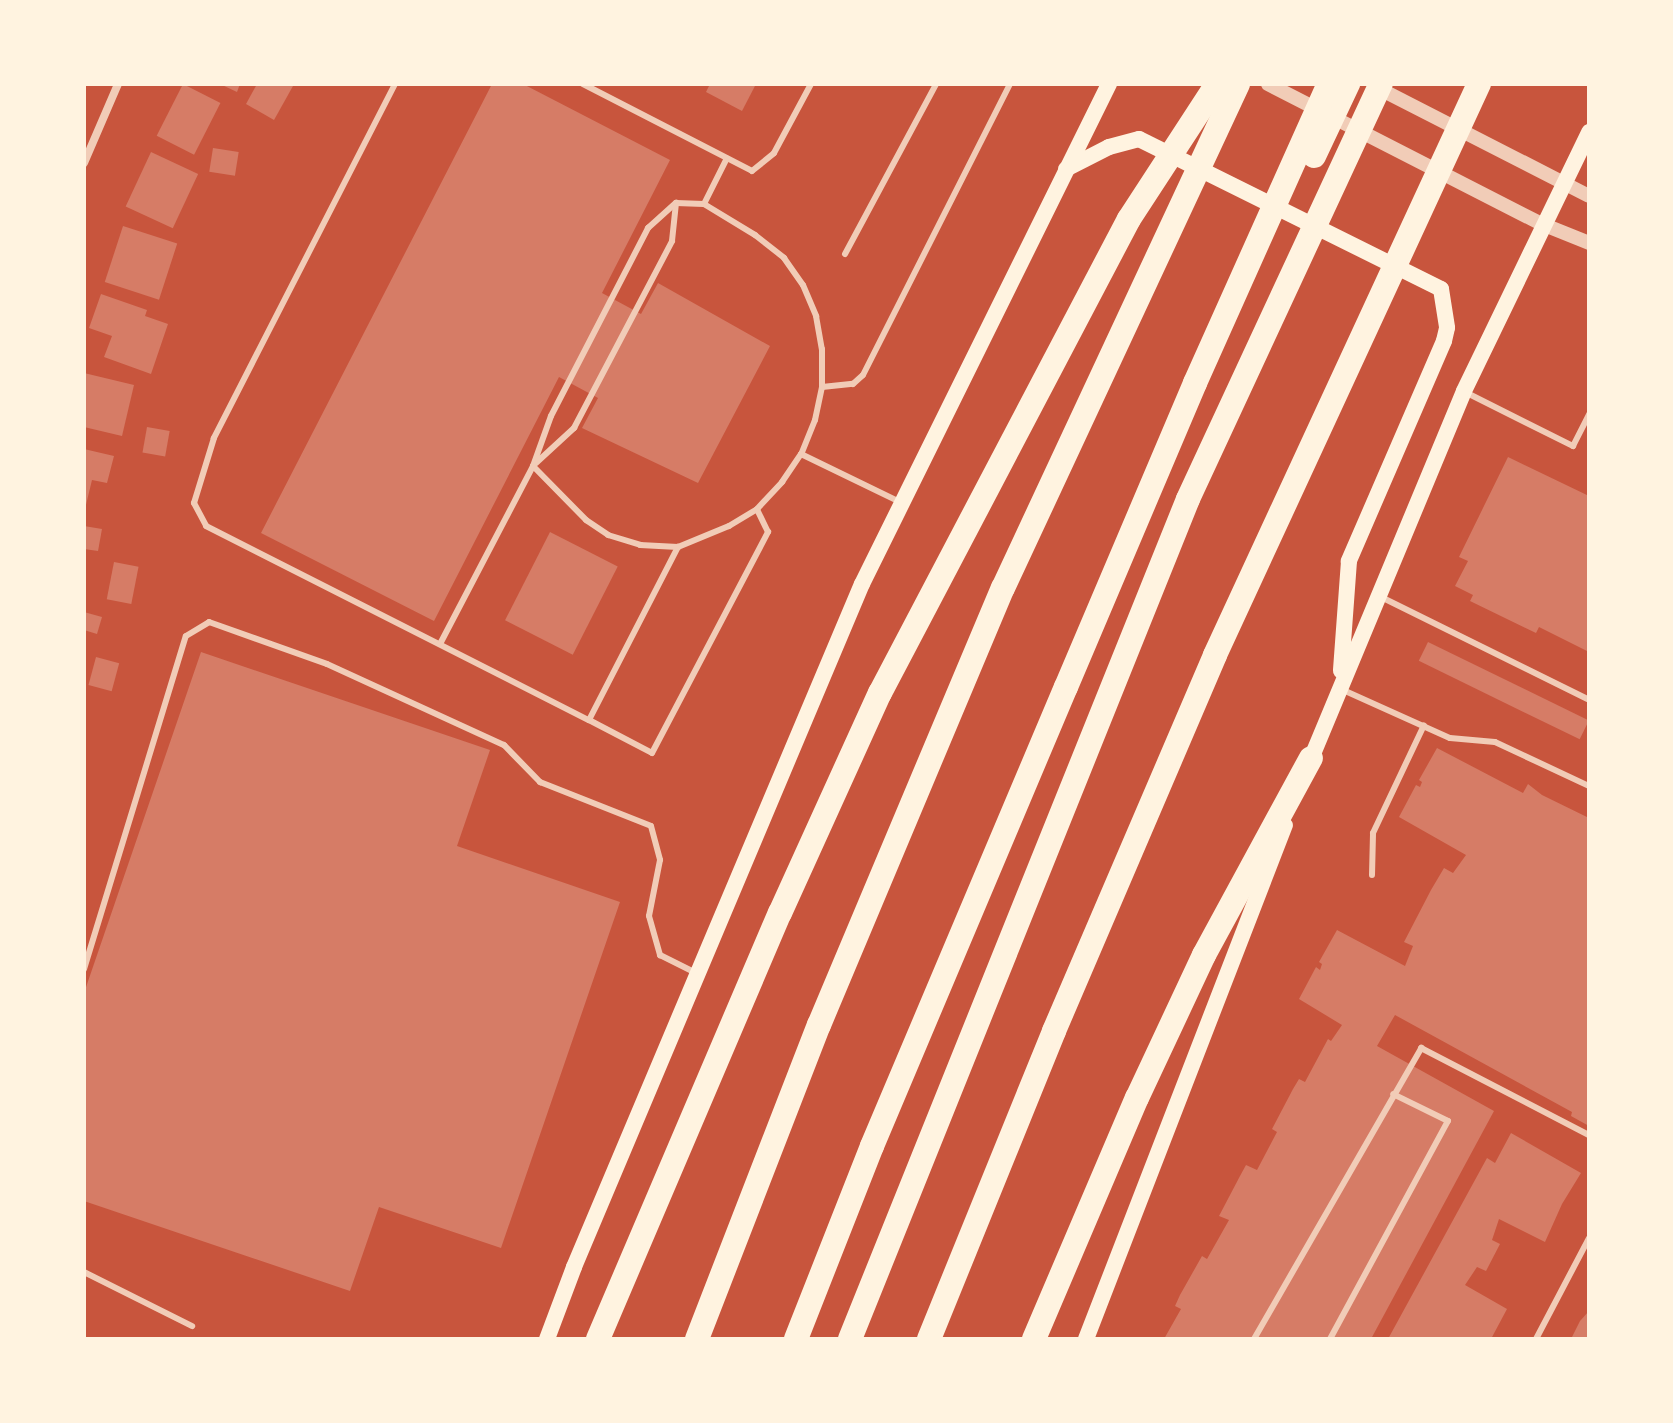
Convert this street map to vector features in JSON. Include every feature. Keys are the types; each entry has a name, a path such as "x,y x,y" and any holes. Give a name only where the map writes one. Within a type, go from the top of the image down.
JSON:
{"highway":[{"path":"598,1339 780,913 880,693 1129,219 1217,84"},
{"path":"697,1339 819,1025 953,704 1045,493 1238,84"},
{"path":"796,1339 872,1146 1066,687 1247,283 1329,84"},
{"path":"1247,283 1348,84"},
{"path":"850,1339 1127,647 1276,304 1381,84"},
{"path":"929,1339 1054,1031 1215,655 1479,84"},
{"path":"1034,1339 1190,983 1311,758"}],"main road":[{"path":"547,1339 574,1267 862,584 1109,84"},
{"path":"1086,1339 1377,595 1464,391 1589,132"},
{"path":"1066,169 1109,147 1139,139 1441,289 1447,328 1444,341 1349,561 1340,689"}],"street":[{"path":"84,163 118,84"},
{"path":"1268,84 1542,224 1589,243"},
{"path":"1371,84 1589,196"}],"lane":[{"path":"395,84 214,438 194,503 206,526 652,753 768,532 757,509"},
{"path":"583,84 752,171 774,153 811,84"},
{"path":"845,254 936,84"},
{"path":"822,387 853,384 863,375 1010,84"},
{"path":"704,204 727,158"},
{"path":"440,644 533,466 551,416 648,228 676,203 704,204 784,258 803,285 816,316 822,349 822,387 815,420 801,454 782,482 757,509 706,538 678,547 640,545 608,535 567,502 533,466"},
{"path":"533,466 574,428 672,241 676,203"},
{"path":"1464,391 1573,446 1589,414"},
{"path":"801,454 902,503"},
{"path":"589,720 678,547"},
{"path":"1377,595 1589,700"},
{"path":"84,969 186,636 209,622 327,664 504,745 540,782 651,826 660,860 649,916 660,955 698,974"},
{"path":"1340,689 1450,738 1495,742 1589,786"},
{"path":"1372,875 1373,833 1424,725"},
{"path":"1254,1339 1421,1048 1589,1135"},
{"path":"1330,1339 1448,1121 1393,1094"},
{"path":"1536,1339 1589,1238"},
{"path":"84,1272 192,1326"}],"building":[{"path":"183,84 220,103 194,155 157,136"},
{"path":"220,84 240,84 237,92"},
{"path":"257,84 293,86 274,120 246,104"},
{"path":"492,84 523,84 670,160 602,293 641,314 658,283 770,346 698,483 582,428 598,398 559,377 434,621 261,533"},
{"path":"710,84 756,84 742,111 706,92"},
{"path":"213,148 239,152 235,176 209,172"},
{"path":"151,152 198,174 173,228 126,206"},
{"path":"123,226 177,244 159,300 105,282"},
{"path":"101,294 147,310 145,316 168,324 151,374 104,357 112,336 89,328"},
{"path":"84,373 134,385 122,436 84,427"},
{"path":"147,427 170,431 165,457 142,453"},
{"path":"84,449 114,456 107,483 92,480 85,509"},
{"path":"1508,457 1589,496 1589,652 1539,627 1536,633 1470,601 1473,595 1455,586 1468,561 1459,557"},
{"path":"84,526 102,529 98,551 84,549"},
{"path":"550,532 618,567 573,655 505,620"},
{"path":"114,562 139,567 131,604 107,599"},
{"path":"84,612 102,617 97,634 84,630"},
{"path":"1428,642 1589,720 1580,739 1419,661"},
{"path":"201,652 490,750 457,846 620,902 501,1248 379,1207 350,1291 84,1201 84,993"},
{"path":"96,657 119,663 112,691 88,685"},
{"path":"1437,748 1523,793 1528,784 1542,795 1589,818 1589,1126 1571,1116 1572,1112 1395,1015 1377,1046 1494,1111 1371,1339 1164,1339 1181,1309 1175,1306 1180,1295 1202,1256 1207,1259 1229,1220 1219,1216 1246,1165 1257,1170 1277,1132 1272,1129 1293,1089 1299,1079 1305,1082 1328,1039 1331,1041 1342,1025 1299,999 1316,967 1320,970 1322,964 1319,962 1337,930 1405,966 1413,946 1404,942 1431,890 1444,868 1453,873 1466,855 1399,817 1416,785 1420,787 1422,782 1419,780"},
{"path":"1511,1133 1581,1173 1562,1204 1545,1242 1499,1219 1492,1240 1500,1244 1486,1271 1477,1267 1465,1285 1507,1309 1491,1339 1388,1339 1487,1158 1495,1163"},
{"path":"1589,1311 1589,1339 1571,1339 1580,1321"}]}
